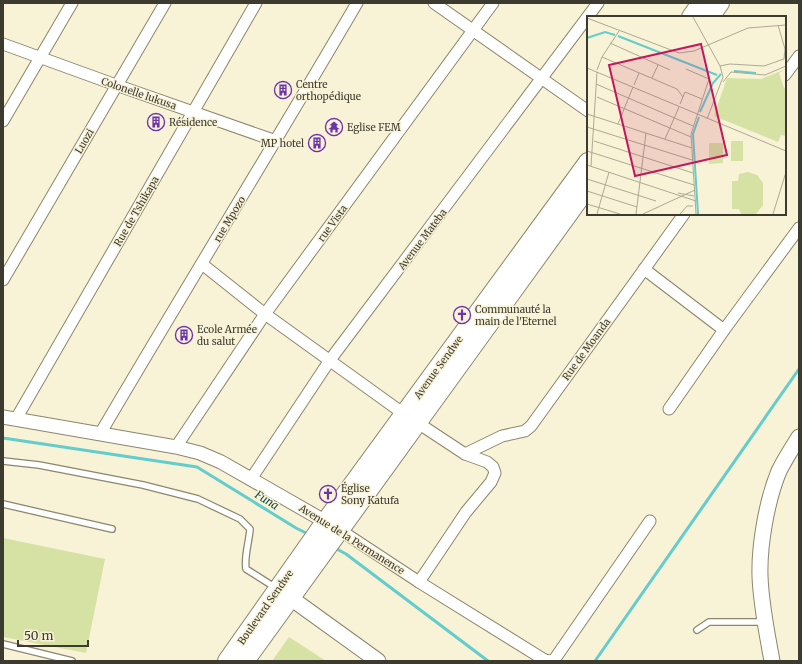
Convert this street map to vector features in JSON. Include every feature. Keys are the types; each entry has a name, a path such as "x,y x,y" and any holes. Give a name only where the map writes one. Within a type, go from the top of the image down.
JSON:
{"highway":[{"path":"693,16 701,3"},
{"path":"711,16 720,3"},
{"name":"Avenue Sendwe","path":"310,557 411,418 587,163"},
{"name":"Avenue Sendwe","path":"411,418 587,188"},
{"name":"Boulevard Sendwe","path":"227,661 284,593 310,557"},
{"name":"Boulevard Sendwe","path":"245,661 284,593"}],"main road":[{"path":"772,661 765,622 760,577 760,551 771,498 779,472 799,437"},
{"path":"284,593 378,661"}],"street":[{"path":"3,121 72,3"},
{"name":"Luozi","path":"3,280 165,3"},
{"name":"Rue de Tshikapa","path":"9,418 194,111 256,3"},
{"name":"rue Mpozo","path":"100,434 357,3"},
{"path":"434,3 587,110"},
{"name":"rue Vista","path":"176,447 265,314 493,3"},
{"name":"Avenue Mateba","path":"588,16 598,3"},
{"name":"Avenue Mateba","path":"251,479 330,360 587,18"},
{"name":"Colonelle lukusa","path":"3,44 276,141"},
{"path":"786,74 799,56"},
{"name":"Rue de Moanda","path":"465,454 502,436 525,431 531,426 683,215"},
{"path":"669,409 724,330 799,228"},
{"path":"202,264 265,314 411,418 465,454 487,462 493,467 495,473 491,482 466,512 420,582"},
{"path":"644,269 724,330"},
{"name":"Avenue de la Permanence","path":"9,418 176,447 200,453 221,462 251,479 330,530 420,582 543,659 549,661"},
{"path":"549,661 554,660 650,521"}],"lane":[{"path":"3,461 39,465 143,485 198,499 240,519 250,530 244,560 246,569 284,593"},
{"path":"3,504 112,529"},
{"path":"697,630 709,622 765,622"},
{"path":"3,644 72,661"}],"green space":[{"path":"3,538 105,559 86,653 3,637"},
{"path":"289,637 326,661 272,661"}],"waterway":[{"path":"595,661 799,369"},
{"name":"Funa","path":"3,438 197,467 308,534"},
{"name":"Funa","path":"335,548 346,554 488,661"}],"place":[{"name":"Centre orthopédique","path":"283,90"},
{"name":"Résidence","path":"156,122"},
{"name":"Eglise FEM","path":"334,127"},
{"name":"MP hotel","path":"317,143"},
{"name":"Communauté la main de l'Eternel","path":"462,315"},
{"name":"Ecole Armée du salut","path":"184,335"},
{"name":"Église Sony Katufa","path":"328,494"}]}
